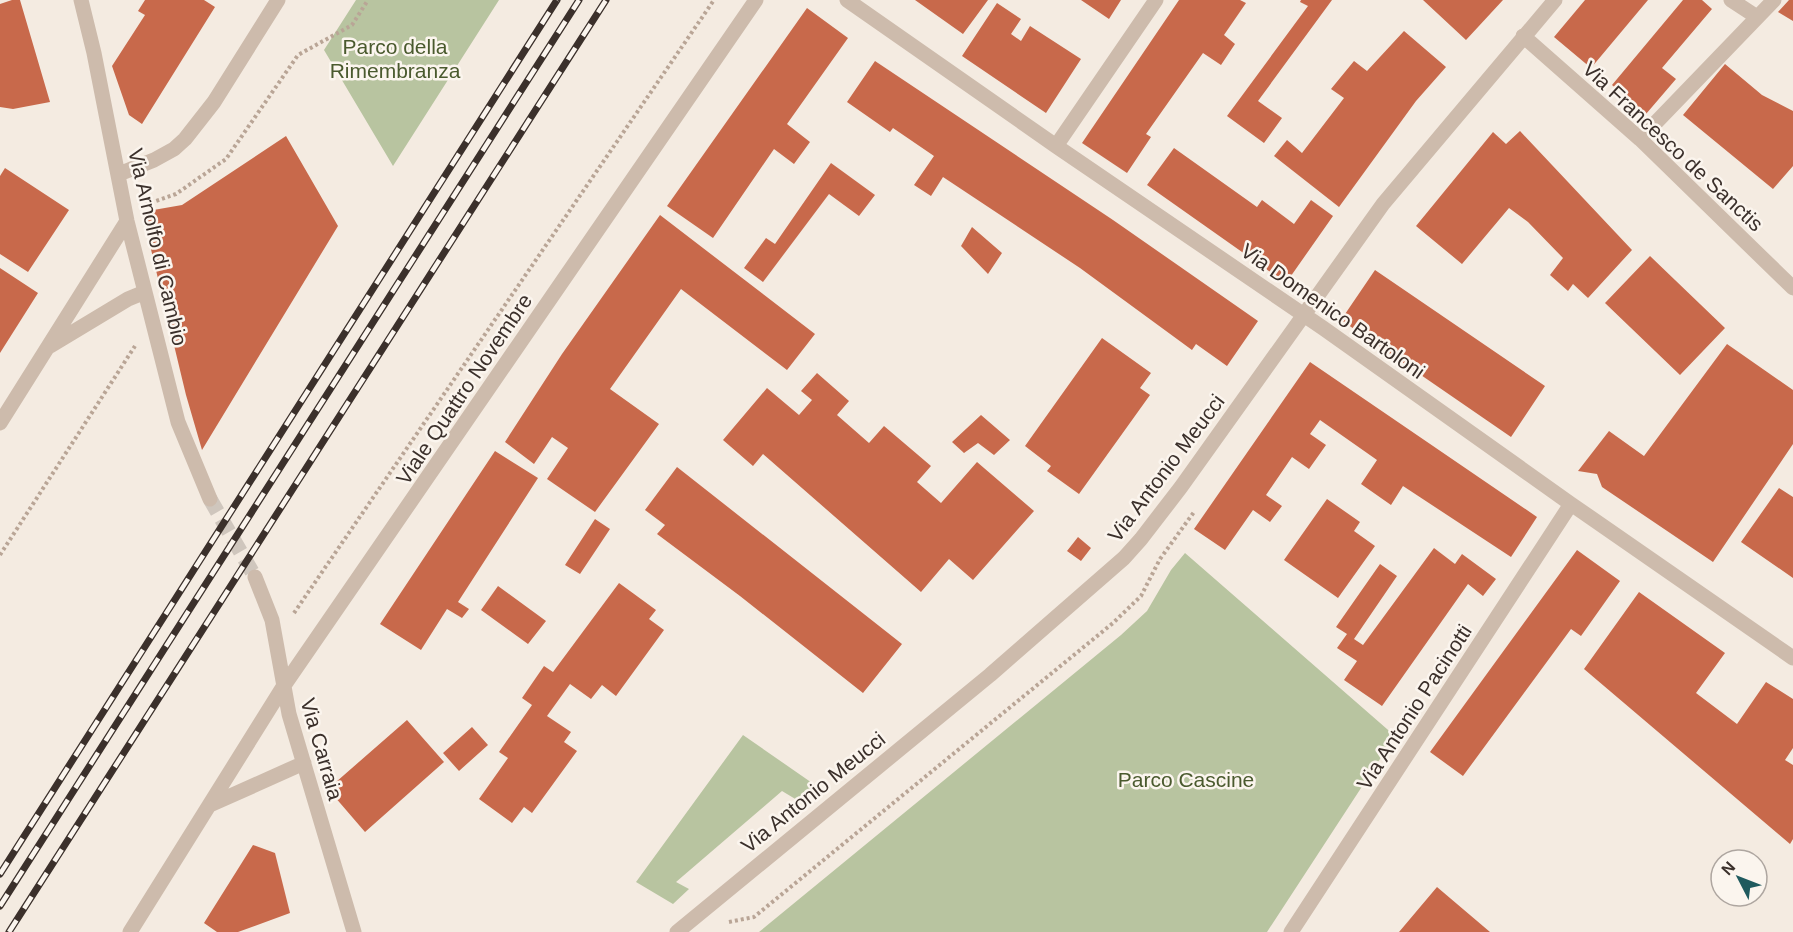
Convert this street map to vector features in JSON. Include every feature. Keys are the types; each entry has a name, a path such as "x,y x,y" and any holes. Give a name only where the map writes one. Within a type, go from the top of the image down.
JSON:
{"street":[{"name":"Via Arnolfo di Cambio","path":"81,0 119,174 131,215 145,292 178,422 210,500"},
{"path":"119,174 174,149 185,139 214,102 278,0"},
{"name":"Viale Quattro Novembre","path":"130,932 283,687 756,0"},
{"name":"Via Domenico Bartoloni","path":"847,0 1304,315 1793,658"},
{"path":"1056,146 1156,0"},
{"name":"Via Antonio Meucci","path":"677,932 990,675 1100,580 1141,539 1383,204 1555,0"},
{"path":"1731,0 1757,17"},
{"path":"1640,139 1774,0"},
{"name":"Via Francesco de Sanctis","path":"1523,36 1640,139 1793,288"},
{"path":"0,423 131,215"},
{"path":"48,348 128,299 145,292"},
{"name":"Via Antonio Pacinotti","path":"1291,932 1571,504"},
{"name":"Via Carraia","path":"255,577 272,620 283,687 354,932"},
{"path":"210,805 304,763"}],"path":[{"path":"131,215 176,194 226,159 298,56 352,25 368,0"},
{"path":"276,641 714,0"},
{"path":"0,555 138,341"}],"green space":[{"name":"Parco della Rimembranza","path":"356,0 499,0 393,166 324,50"},
{"name":"Parco Cascine","path":"1185,553 1395,736 1267,932 759,932 1121,635 1147,611 1171,570"},
{"path":"743,735 815,785 797,800 782,791 676,882 689,889 673,904 636,882"}],"building":[{"path":"20,0 50,102 13,109 0,107 0,4"},
{"path":"145,0 204,0 215,7 142,124 129,115 112,66 145,15 138,11"},
{"path":"915,0 988,0 963,34"},
{"path":"1081,0 1121,0 1109,19"},
{"path":"1179,0 1240,0 1246,3 1224,35 1235,44 1221,65 1203,53 1146,134 1151,137 1127,173 1082,143"},
{"path":"1301,0 1332,0 1258,101 1282,118 1264,143 1227,116 1308,6 1300,2"},
{"path":"1423,0 1503,0 1466,40"},
{"path":"1585,0 1648,0 1591,68 1554,37"},
{"path":"1683,0 1702,0 1712,9 1662,68 1676,79 1646,114 1612,85"},
{"path":"1789,0 1793,0 1793,21 1778,12"},
{"path":"997,3 1021,19 1011,34 1021,41 1030,26 1081,59 1046,113 962,56"},
{"path":"807,8 848,38 787,124 810,142 794,164 774,149 713,238 667,206"},
{"path":"1404,31 1446,67 1416,101 1339,207 1274,156 1287,140 1302,153 1344,98 1331,89 1354,61 1367,71"},
{"path":"875,61 1113,220 1258,321 1227,366 1196,344 1192,350 1080,268 943,177 931,196 914,185 934,156 893,128 890,132 847,102"},
{"path":"1725,64 1762,95 1793,111 1793,166 1773,189 1683,115"},
{"path":"1520,131 1632,250 1588,298 1573,284 1568,291 1550,275 1563,258 1528,222 1509,208 1462,264 1416,226 1493,132 1506,144"},
{"path":"286,136 338,226 202,450 186,395 142,212 182,205"},
{"path":"1174,148 1257,207 1262,200 1294,224 1311,200 1333,216 1286,283 1147,185"},
{"path":"831,163 875,195 859,216 829,194 763,282 744,268 766,238 775,244"},
{"path":"5,168 69,210 28,272 0,254 0,176"},
{"path":"660,215 815,334 787,370 681,289 610,389 659,424 595,512 547,479 568,448 552,437 534,464 505,442 562,354"},
{"path":"972,227 1002,253 988,274 961,246"},
{"path":"1650,256 1725,328 1680,375 1605,303"},
{"path":"0,268 38,293 0,353"},
{"path":"1375,270 1545,386 1511,437 1341,320"},
{"path":"1102,338 1151,373 1140,388 1150,395 1079,494 1047,471 1051,466 1025,446"},
{"path":"1727,344 1793,390 1793,444 1713,562 1602,487 1597,474 1578,471 1609,431 1644,456"},
{"path":"1310,362 1537,517 1511,557 1403,486 1391,505 1361,484 1377,460 1320,420 1310,434 1326,445 1309,469 1292,457 1266,495 1282,506 1270,522 1253,510 1225,550 1194,529"},
{"path":"817,373 849,401 837,415 869,443 884,426 931,466 917,482 941,503 977,462 1034,511 973,580 949,559 921,592 763,454 753,466 723,440 767,388 799,415 812,400 801,391"},
{"path":"981,415 1010,440 994,455 978,443 964,453 952,442"},
{"path":"495,451 538,478 458,602 469,609 462,618 447,609 421,650 380,624"},
{"path":"677,467 902,644 863,693 657,534 665,525 645,510"},
{"path":"1779,488 1793,497 1793,578 1741,542"},
{"path":"1327,499 1360,522 1354,531 1375,546 1338,598 1284,560"},
{"path":"595,519 610,529 580,574 565,565"},
{"path":"1078,537 1091,548 1081,561 1067,551"},
{"path":"1434,548 1455,564 1462,554 1496,579 1483,596 1468,584 1382,706 1344,680 1357,661 1337,648 1347,634 1336,627 1380,564 1397,576 1354,639 1363,645"},
{"path":"1577,550 1620,581 1581,636 1571,629 1463,776 1430,752"},
{"path":"619,583 656,610 649,619 664,630 616,696 602,685 591,699 570,684 547,716 571,732 564,742 577,751 532,813 524,807 512,823 479,799 508,758 499,752 532,705 522,698 544,666 553,672"},
{"path":"498,586 546,621 528,644 481,610"},
{"path":"1639,592 1725,653 1696,693 1737,724 1766,682 1793,699 1793,748 1785,760 1793,765 1793,839 1790,844 1584,669"},
{"path":"407,720 444,762 365,832 328,789"},
{"path":"472,727 488,745 459,771 443,753"},
{"path":"253,845 275,853 290,913 238,932 217,932 204,923"},
{"path":"1437,887 1490,932 1399,932"}],"tunnel":[{"path":"210,499 255,577"}],"railway":[{"path":"0,874 557,0"},
{"path":"0,906 579,0"},
{"path":"9,932 606,0"}]}
